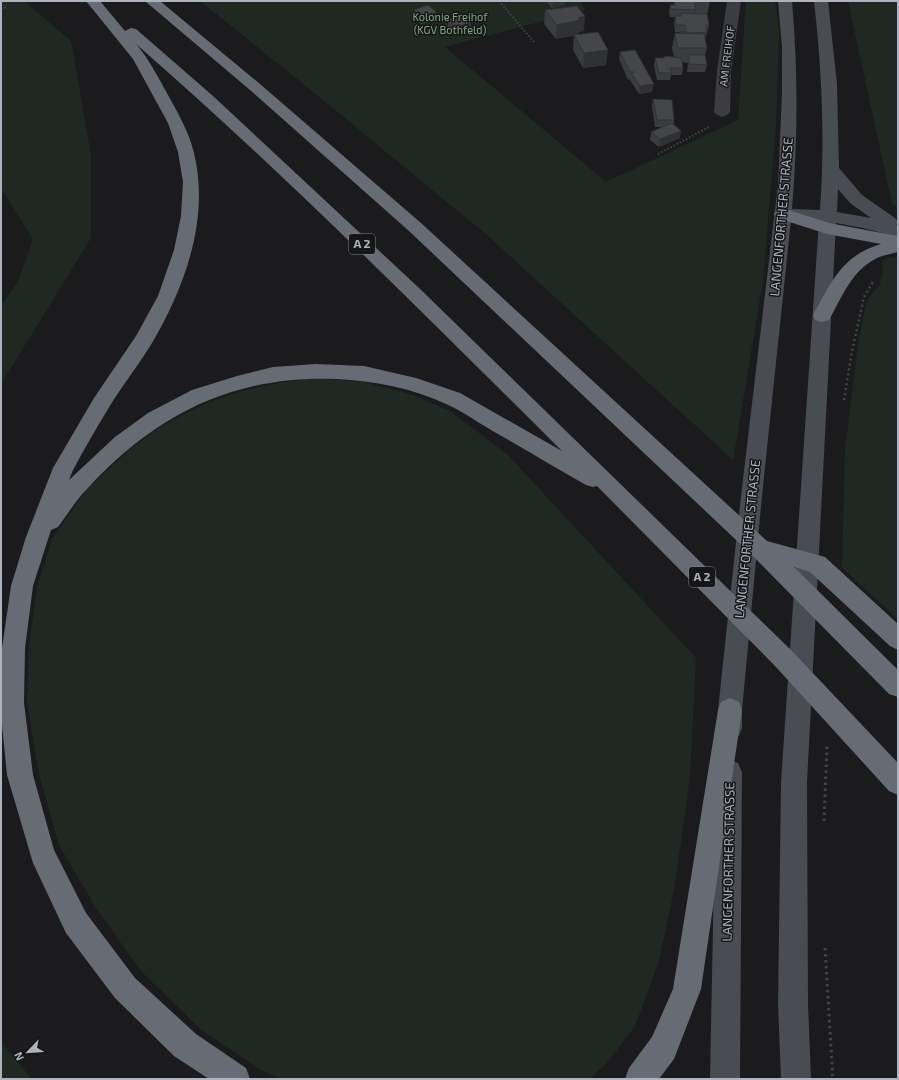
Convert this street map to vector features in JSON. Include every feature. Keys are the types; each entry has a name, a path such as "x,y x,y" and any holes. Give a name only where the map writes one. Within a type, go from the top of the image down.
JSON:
{"highway":[{"name":"A 2","path":"94,1 208,99 412,291 620,495 784,660 898,782"},
{"path":"94,1 140,58 176,123 186,152 191,182 190,216 183,250 167,296 144,340 101,403 63,468 37,537 22,586 12,648 12,703 20,775 42,854 76,923 125,988 185,1045 235,1079"},
{"path":"152,1 256,87 415,227 761,549 898,686"},
{"path":"783,214 828,222 898,242"},
{"path":"822,316 847,274 858,261 869,254 898,246"},
{"path":"37,537 79,483 122,443 155,418 199,395 236,383 273,374 316,371 364,373 416,385 453,398 620,495"},
{"path":"761,549 816,564 898,639"},
{"path":"640,1079 663,1048 687,989 730,710"}],"main road":[{"name":"LANGENFORTHER STRASSE","path":"725,1079 730,710 754,467 783,214 790,109 790,63 785,1"},
{"path":"796,1079 793,1004 794,782 831,168 832,120 829,69 821,1"},
{"path":"831,168 847,191 864,206 898,230"},
{"path":"828,222 863,222 898,230"}],"street":[{"name":"AM FREIHOF","path":"722,112 724,71 734,1"}],"path":[{"path":"499,1 534,42"},
{"path":"1,9 7,7"},
{"path":"658,154 711,126 722,112"},
{"path":"824,816 824,824"},
{"path":"824,941 833,1079"}],"green space":[{"path":"1,1 24,1 71,41 91,154 91,238 1,384 1,306 18,282 33,239 1,188"},
{"name":"Kolonie Freihof (KGV Bothfeld)","path":"200,1 580,1 585,10 445,47 606,182 738,120 746,1 775,1 779,32 776,125 763,281 733,460 487,235"},
{"path":"848,1 898,1 898,206 892,204"},
{"path":"898,257 898,619 842,568 845,450 858,344 867,300 880,284 883,272 882,261 887,258"},
{"path":"318,378 364,382 413,395 450,411 508,455 696,658 690,777 675,884 659,961 635,1026 606,1064 589,1079 282,1079 263,1071 200,1029 141,971 96,908 59,845 38,771 27,700 29,646 37,587 52,539 87,489 129,450 160,427 204,404 242,391 278,383"},
{"path":"1,1042 32,1079 1,1079"}],"building":[{"path":"674,1 694,1 696,10 671,9 670,5 675,5"},
{"path":"428,5 436,12 421,17 414,10"},
{"path":"577,6 585,16 578,18 580,20 557,25 545,10"},
{"path":"681,13 707,14 709,25 706,25 707,33 680,33 686,32 685,25 676,25 675,16 682,16"},
{"path":"464,15 471,23 455,27 448,19"},
{"path":"598,32 608,50 584,53 574,35"},
{"path":"675,33 704,34 707,48 678,48"},
{"path":"635,50 654,84 640,86 631,73 634,72 630,72 620,52"},
{"path":"689,55 705,55 707,65 689,64"},
{"path":"664,56 681,58 683,68 670,68 672,73 659,73 655,58 665,58"},
{"path":"653,99 672,100 674,120 657,120"},
{"path":"672,123 681,131 660,139 651,132"}]}
